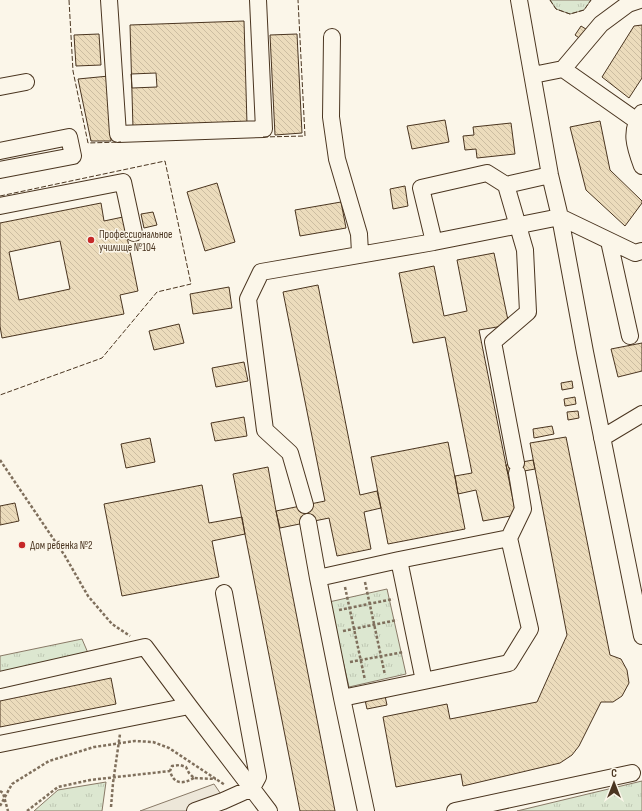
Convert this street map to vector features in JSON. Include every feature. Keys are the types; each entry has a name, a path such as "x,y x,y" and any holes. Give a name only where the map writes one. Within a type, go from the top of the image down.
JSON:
{"street":[{"path":"109,0 118,134 264,130 258,0"},
{"path":"519,0 550,175 560,217 602,438 642,636"},
{"path":"533,75 563,69 601,24 628,4 640,0"},
{"path":"332,37 330,117 336,159 359,234 360,254"},
{"path":"563,69 639,117 634,134 636,150 642,166"},
{"path":"0,87 26,82"},
{"path":"0,151 69,137 73,156 0,170"},
{"path":"342,698 509,663 530,629 509,538 523,509 493,342 528,312 525,250 506,185 487,173 421,188 434,242"},
{"path":"506,185 550,175"},
{"path":"0,206 123,182 134,233"},
{"path":"305,505 290,453 265,430 248,299 261,272 434,242 517,224 560,217 635,253 642,252"},
{"path":"609,240 630,336"},
{"path":"602,438 642,414"},
{"path":"308,522 335,664 366,811"},
{"path":"318,578 398,560 509,538"},
{"path":"398,560 424,681"},
{"path":"195,811 223,801 245,790 258,777 224,594"},
{"path":"0,680 145,647 189,706 245,790 269,811"},
{"path":"0,744 189,706"},
{"path":"455,811 632,773"}],"path":[{"path":"0,460 65,556 88,596 112,624 145,647"},
{"path":"362,568 388,689"},
{"path":"342,572 367,693"},
{"path":"325,613 406,596"},
{"path":"329,634 411,617"},
{"path":"335,664 417,649"},
{"path":"111,807 122,720"},
{"path":"0,806 12,784 49,761 94,747 135,741 154,742 169,748 216,779 245,790"},
{"path":"194,778 186,767 180,765 172,766 170,772 172,778 178,782 185,782 194,778 216,779"},
{"path":"27,811 58,786 114,777 170,772"},
{"path":"0,791 3,793 8,811"}],"green space":[{"path":"550,0 591,0 584,10 570,14 556,9"},
{"path":"387,589 406,674 349,687 329,602"},
{"path":"82,639 91,660 0,680 0,656"},
{"path":"642,781 642,811 517,811"},
{"path":"106,782 102,811 34,811 58,790"}],"shaded area":[{"path":"214,784 225,800 195,811 140,811"}],"building":[{"path":"244,21 247,124 133,128 130,25"},
{"path":"642,25 642,78 629,98 602,77 634,26"},
{"path":"581,26 589,31 582,40 575,35"},
{"path":"99,34 101,65 76,66 74,35"},
{"path":"297,34 302,133 275,135 270,35"},
{"path":"156,73 157,87 132,88 131,74"},
{"path":"109,76 111,141 91,141 78,79"},
{"path":"445,120 449,142 412,149 407,126"},
{"path":"600,121 610,170 642,201 625,226 586,190 570,127"},
{"path":"511,123 515,154 477,158 476,149 465,150 463,136 474,135 473,127"},
{"path":"217,183 235,242 205,251 187,192"},
{"path":"405,186 408,206 393,209 390,189"},
{"path":"341,202 346,228 300,236 295,210"},
{"path":"101,203 104,221 123,217 138,291 120,295 124,314 2,338 0,326 0,223","holes":["60,241 70,289 19,300 9,252"]},
{"path":"153,212 157,225 144,228 141,214"},
{"path":"494,253 509,325 479,330 516,515 483,521 476,490 458,494 455,476 472,473 445,337 413,343 399,273 434,266 444,316 467,311 457,260"},
{"path":"318,285 360,495 377,491 381,508 364,512 371,549 337,556 329,518 280,528 276,511 325,501 283,292"},
{"path":"229,287 232,308 193,314 190,294"},
{"path":"179,324 184,343 154,350 149,331"},
{"path":"642,343 642,371 618,377 611,349"},
{"path":"244,362 248,381 216,387 212,368"},
{"path":"572,381 573,388 562,390 561,383"},
{"path":"575,397 576,404 565,406 564,399"},
{"path":"578,411 579,418 568,420 567,412"},
{"path":"244,417 247,436 215,441 211,423"},
{"path":"552,426 554,434 534,438 533,429"},
{"path":"566,437 610,655 621,659 627,670 629,683 622,696 613,702 601,702 579,746 572,755 560,763 463,786 461,774 396,787 383,717 447,704 450,719 537,702 567,635 530,443"},
{"path":"150,438 155,462 126,468 121,444"},
{"path":"448,442 465,529 388,544 371,457"},
{"path":"533,460 535,469 508,474 506,465"},
{"path":"268,467 335,811 300,811 233,474"},
{"path":"202,485 209,523 242,517 245,534 212,541 219,577 122,596 104,504"},
{"path":"15,503 19,521 0,525 0,506"},
{"path":"111,678 116,704 0,727 0,701"},
{"path":"385,696 387,705 367,709 365,700"}],"fence":[{"path":"69,0 73,71 88,143 121,142"},
{"path":"263,137 305,136 298,0"},
{"path":"550,0 556,9 570,14 584,10 591,0"},
{"path":"0,196 165,161 191,284 157,292 102,358 0,395"}],"place":[{"name":"Профессиональное училище №104","path":"91,240"},
{"name":"Дом ребенка №2","path":"22,545"}]}
